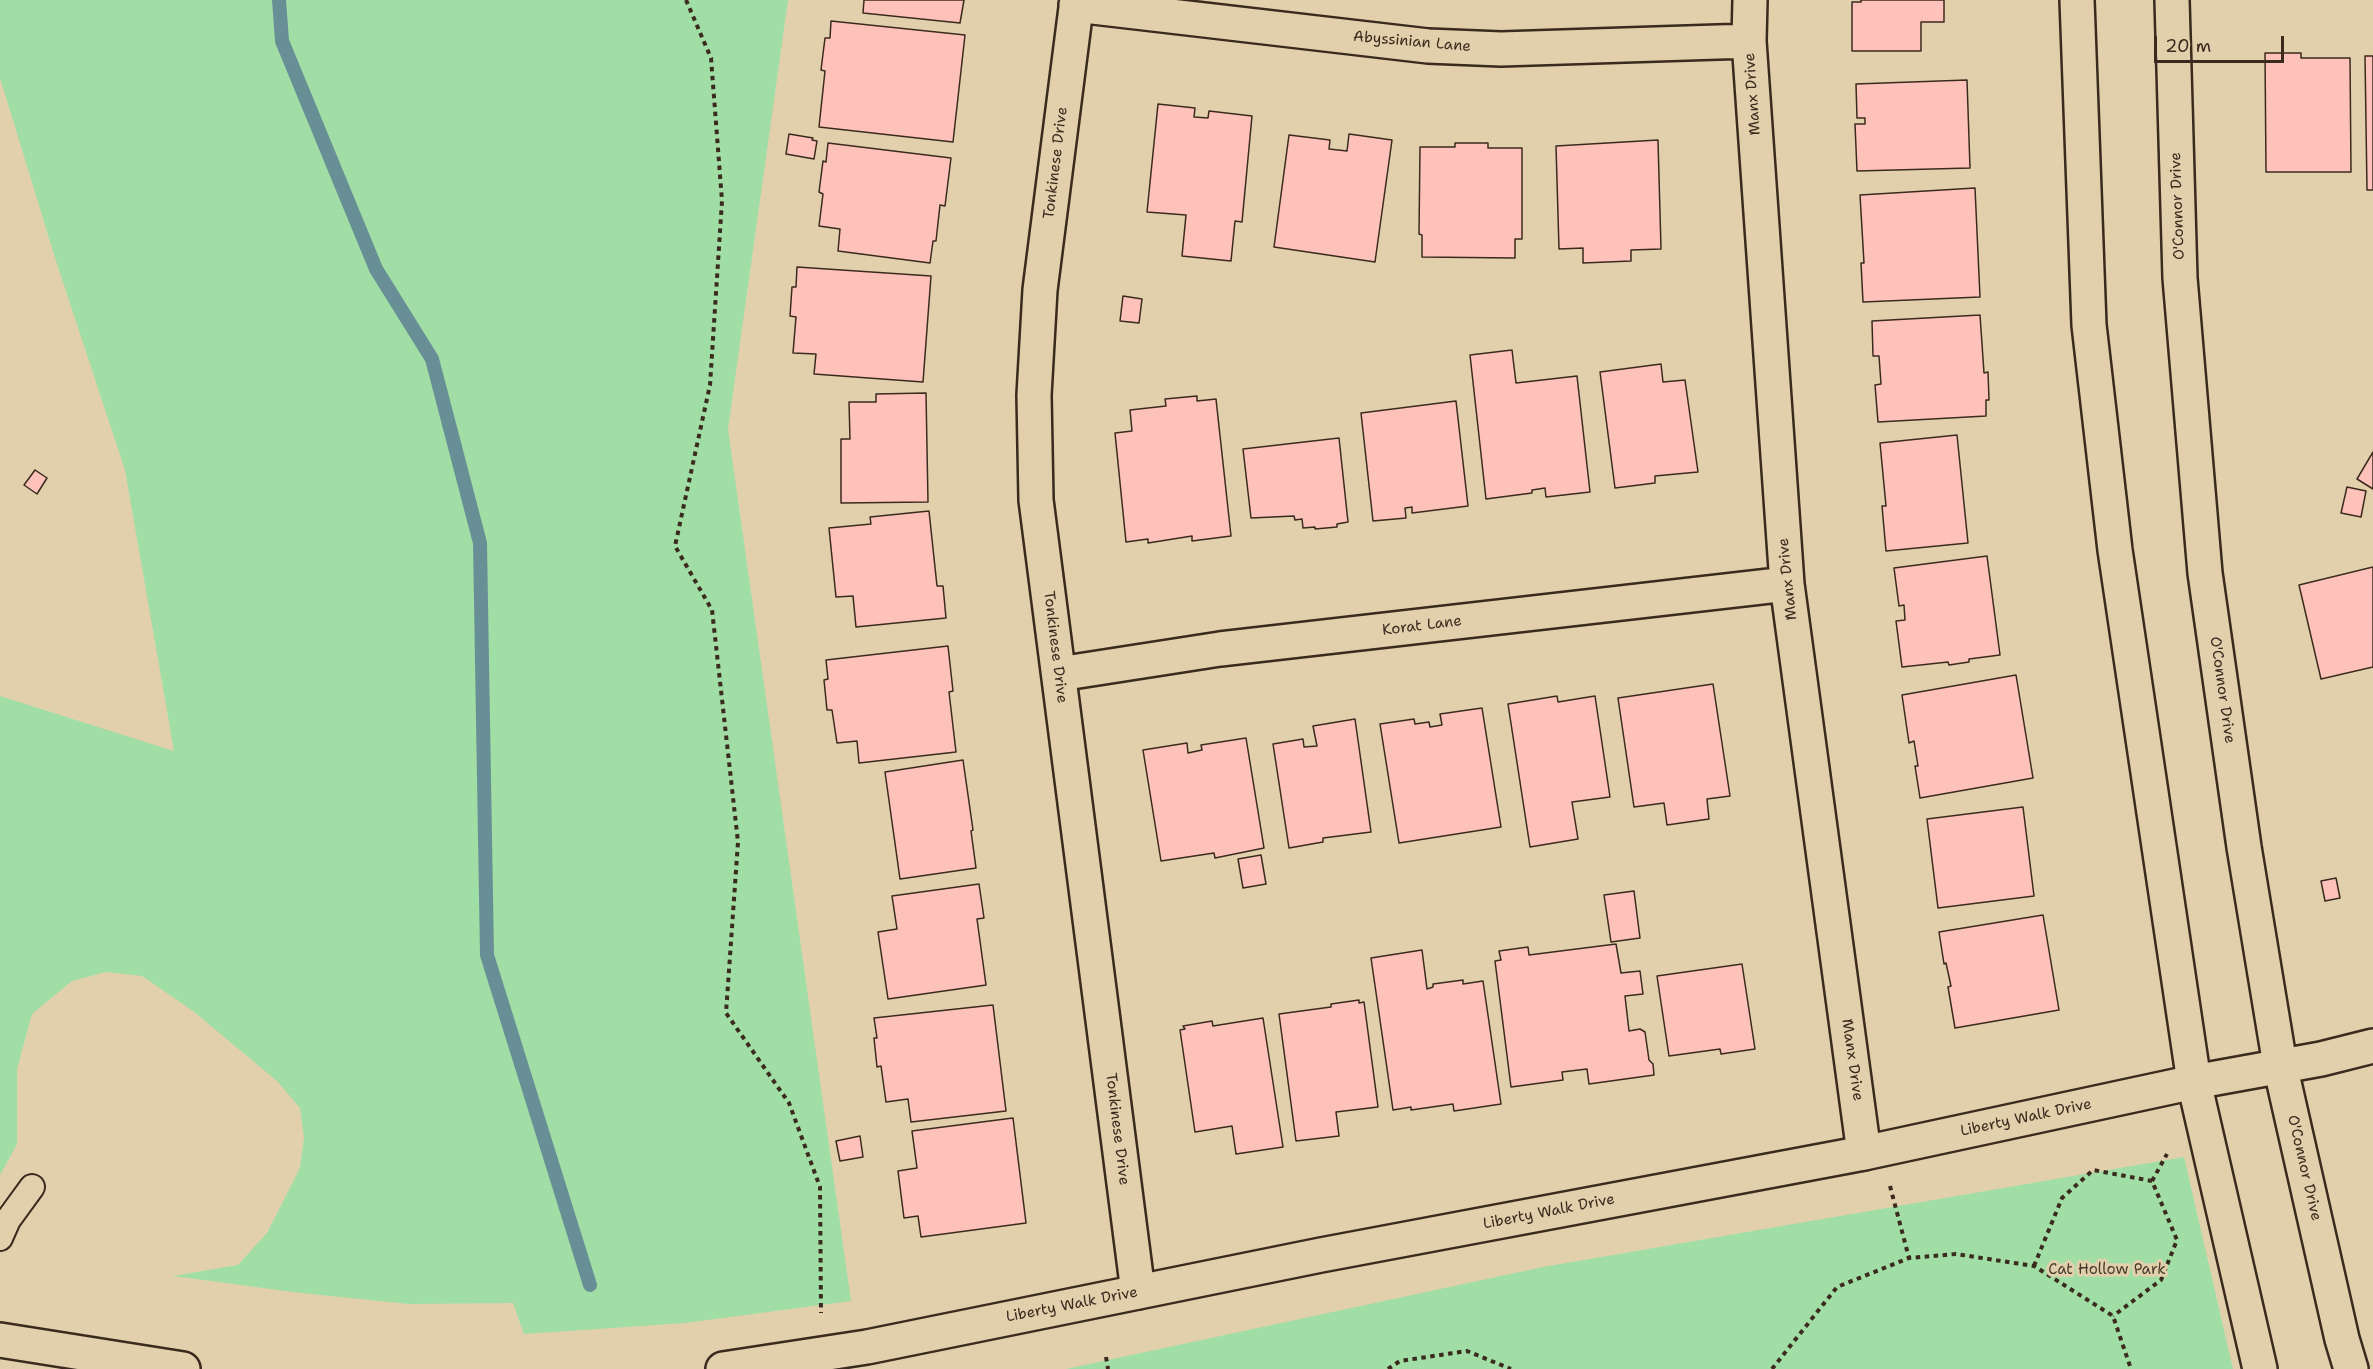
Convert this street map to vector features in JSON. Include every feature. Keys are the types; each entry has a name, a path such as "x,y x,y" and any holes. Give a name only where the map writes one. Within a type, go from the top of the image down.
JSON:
{"street":[{"name":"Manx Drive","path":"1750,0 1749,41 1787,584 1864,1154"},
{"path":"2077,0 2089,326 2115,550 2194,1082 2260,1369"},
{"name":"O'Connor Drive","path":"2172,0 2180,278 2205,573 2244,848 2280,1065 2342,1339 2351,1369"},
{"name":"Abyssinian Lane","path":"1077,3 1428,46 1501,49 1749,41"},
{"name":"Tonkinese Drive","path":"1077,3 1040,290 1034,395 1036,500 1138,1292"},
{"name":"Korat Lane","path":"1059,674 1220,649 1787,584"},
{"name":"Liberty Walk Drive","path":"723,1369 867,1347 1321,1255 1864,1154 2194,1082 2373,1047"},
{"path":"0,1340 183,1369"}],"lane":[{"path":"0,1238 8,1220 32,1187"}],"path":[{"path":"686,0 711,57 722,201 710,385 675,546 712,610 738,842 726,1013 789,1103 820,1187 821,1313"},
{"path":"2152,1181 2167,1154"},
{"path":"2034,1266 2062,1197 2093,1170 2152,1181"},
{"path":"2113,1316 2161,1280 2177,1240 2152,1181"},
{"path":"1892,1194 1909,1258"},
{"path":"1772,1369 1837,1287 1909,1258 1956,1254 2034,1266 2113,1316 2131,1369"},
{"path":"1388,1369 1400,1361 1467,1351 1511,1369"},
{"path":"1106,1357 1108,1369"}],"green space":[{"path":"0,0 788,0 728,429 851,1301 685,1323 524,1334 513,1303 409,1304 301,1293 173,1276 238,1265 267,1233 300,1168 304,1138 300,1108 277,1081 193,1011 142,976 106,972 72,981 32,1014 17,1069 17,1144 0,1175 0,696 174,751 125,470 56,261 0,78"},
{"name":"Cat Hollow Park","path":"2184,1157 2233,1369 1066,1369 1543,1267"}],"building":[{"path":"864,0 964,0 960,23 863,13"},
{"path":"1861,0 1944,0 1944,22 1921,22 1921,51 1852,51 1852,2 1861,2"},
{"path":"831,21 965,35 953,142 819,127 825,71 821,70 825,38 830,38"},
{"path":"2265,53 2301,53 2301,58 2350,58 2351,172 2266,172"},
{"path":"2365,56 2373,56 2373,190 2367,190"},
{"path":"1967,80 1970,168 1857,171 1855,124 1865,124 1865,118 1857,118 1856,84"},
{"path":"1158,104 1195,108 1194,117 1208,118 1209,111 1252,116 1242,222 1235,221 1231,261 1182,256 1186,215 1147,212"},
{"path":"789,134 813,138 812,140 817,141 814,159 786,154"},
{"path":"1349,134 1392,140 1375,262 1274,247 1289,135 1330,140 1329,149 1347,151"},
{"path":"1658,140 1661,249 1631,250 1631,261 1583,263 1583,248 1559,249 1556,146"},
{"path":"828,143 951,158 945,206 940,205 936,241 933,241 930,263 838,251 840,229 819,226 823,194 819,192"},
{"path":"1455,143 1488,143 1488,148 1522,148 1522,239 1515,239 1515,258 1422,257 1422,235 1419,234 1420,147 1455,147"},
{"path":"1975,188 1980,297 1863,302 1861,263 1864,263 1860,195"},
{"path":"797,267 931,276 923,382 814,374 816,354 793,353 796,317 790,316 792,287 796,287"},
{"path":"1123,296 1142,299 1139,323 1120,321"},
{"path":"1980,315 1984,373 1988,372 1989,400 1986,400 1986,416 1878,422 1875,385 1881,384 1879,356 1873,356 1872,321"},
{"path":"1512,350 1516,383 1577,376 1590,492 1546,497 1545,488 1532,490 1532,493 1486,499 1470,355"},
{"path":"1661,364 1663,382 1685,380 1698,472 1655,476 1655,483 1615,488 1600,372"},
{"path":"926,393 928,502 841,503 841,439 850,439 849,402 876,402 876,394"},
{"path":"1197,396 1197,401 1216,399 1231,536 1192,541 1192,536 1148,543 1148,539 1126,542 1115,433 1132,431 1130,410 1166,406 1165,399"},
{"path":"1456,401 1468,506 1412,513 1412,507 1405,508 1406,518 1373,521 1361,413"},
{"path":"1957,435 1968,543 1886,551 1882,506 1886,506 1880,443"},
{"path":"1339,438 1348,522 1337,524 1337,527 1315,529 1315,527 1303,528 1302,519 1295,520 1294,516 1251,518 1243,449"},
{"path":"2373,452 2373,489 2357,479"},
{"path":"35,470 47,478 37,494 24,485"},
{"path":"2347,487 2366,491 2361,517 2341,513"},
{"path":"929,511 937,586 943,586 946,618 856,627 853,596 836,597 829,528 871,524 870,517"},
{"path":"1987,556 2000,655 1969,659 1969,662 1949,665 1948,662 1902,667 1896,621 1905,620 1904,605 1899,606 1894,568"},
{"path":"2373,567 2373,667 2321,679 2299,585"},
{"path":"948,646 953,691 949,692 956,752 859,763 857,741 837,743 832,710 827,710 824,680 828,679 826,660"},
{"path":"2016,675 2033,778 1920,798 1914,741 1909,743 1902,695"},
{"path":"1713,684 1730,796 1707,799 1709,819 1667,825 1664,803 1634,807 1618,698"},
{"path":"1557,696 1558,702 1595,696 1610,797 1572,802 1578,839 1530,847 1508,704"},
{"path":"1482,708 1501,827 1399,843 1380,724 1414,719 1415,724 1429,722 1430,727 1442,725 1440,714"},
{"path":"1355,719 1371,832 1323,838 1323,842 1289,848 1273,744 1303,739 1304,747 1317,746 1313,726"},
{"path":"1246,738 1264,848 1215,858 1214,853 1161,861 1143,750 1187,743 1188,753 1202,750 1201,745"},
{"path":"963,760 976,868 900,879 885,772"},
{"path":"2023,807 2034,896 1938,908 1927,819"},
{"path":"1261,855 1266,884 1243,888 1238,859"},
{"path":"2336,878 2340,898 2325,901 2321,881"},
{"path":"979,884 984,918 977,919 986,985 888,999 878,932 897,929 892,896"},
{"path":"1634,891 1640,938 1611,942 1604,895"},
{"path":"2043,915 2059,1010 1955,1028 1948,987 1951,986 1946,963 1944,964 1939,932"},
{"path":"1616,944 1621,973 1640,971 1643,994 1625,996 1629,1031 1640,1029 1645,1032 1649,1060 1653,1064 1654,1075 1589,1084 1587,1069 1562,1072 1563,1080 1511,1087 1495,961 1501,960 1499,951 1528,947 1529,955"},
{"path":"1422,950 1427,989 1433,987 1433,984 1463,980 1463,984 1483,981 1501,1104 1454,1111 1453,1104 1393,1110 1371,958"},
{"path":"1742,964 1755,1049 1721,1054 1720,1049 1669,1056 1657,976"},
{"path":"1359,1000 1359,1003 1364,1002 1378,1107 1336,1112 1339,1136 1296,1141 1279,1014 1331,1007 1331,1004"},
{"path":"993,1005 1006,1111 911,1122 908,1099 886,1102 881,1066 877,1067 874,1018"},
{"path":"1263,1018 1283,1147 1236,1154 1232,1126 1195,1132 1180,1030 1185,1029 1183,1026 1212,1021 1213,1026"},
{"path":"1013,1118 1026,1223 921,1237 918,1216 904,1218 898,1171 917,1168 912,1131"},
{"path":"860,1136 863,1157 840,1161 836,1141"}],"waterway":[{"path":"279,0 282,41 376,269 432,359 480,543 487,955 590,1285"}]}
